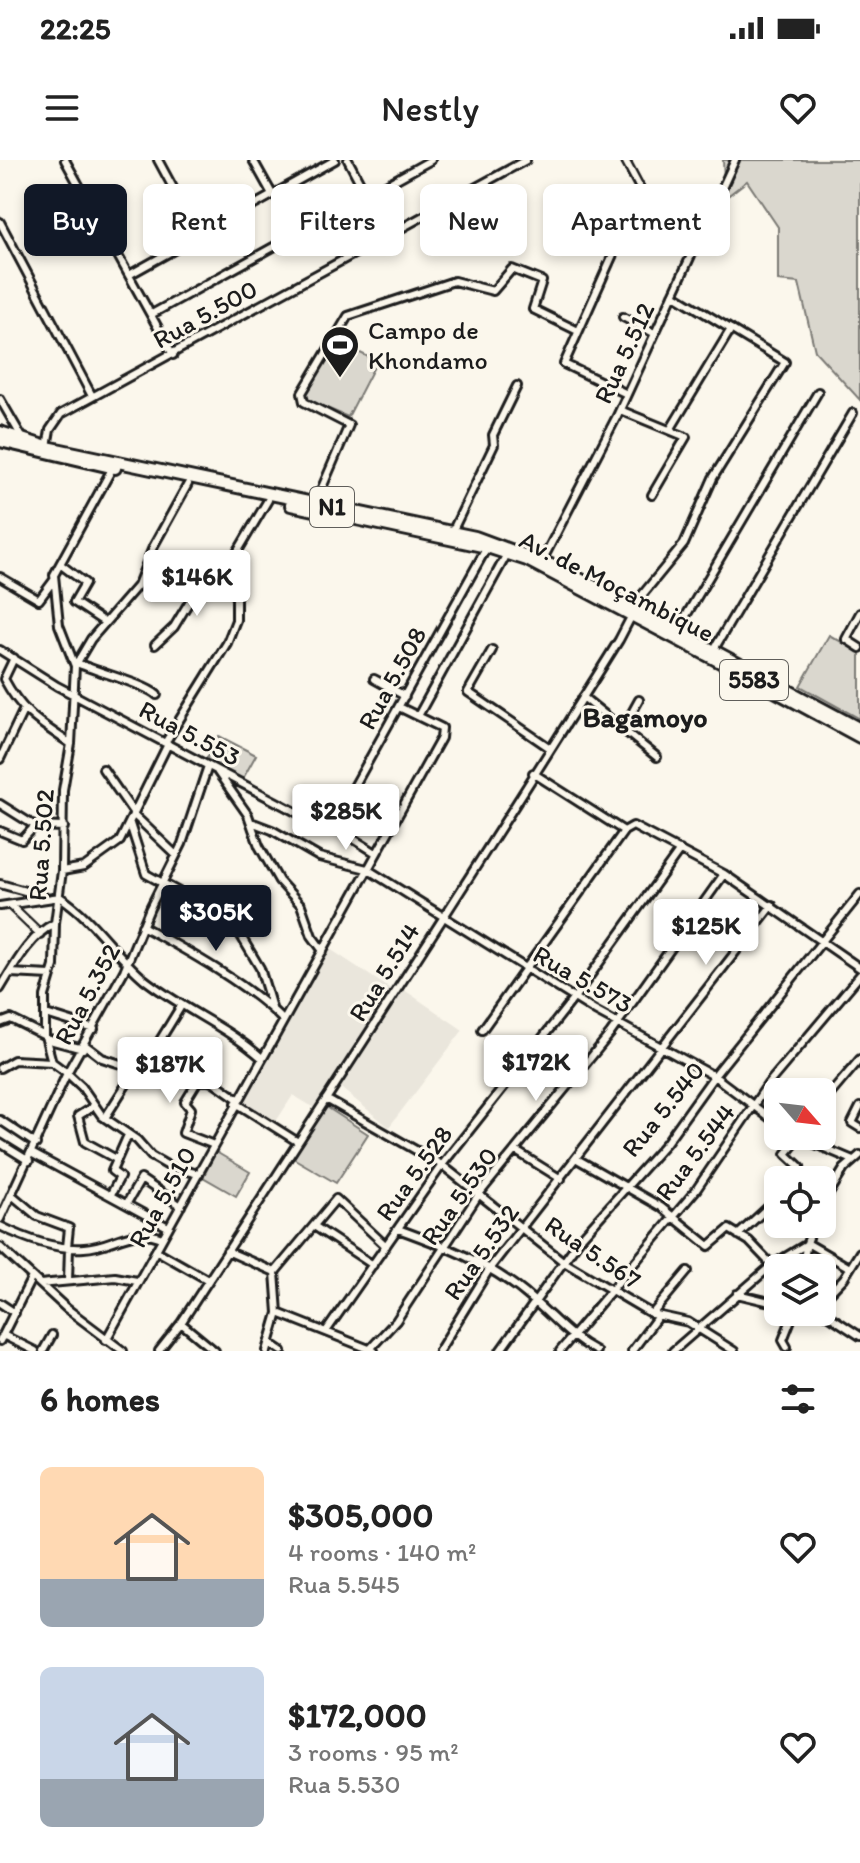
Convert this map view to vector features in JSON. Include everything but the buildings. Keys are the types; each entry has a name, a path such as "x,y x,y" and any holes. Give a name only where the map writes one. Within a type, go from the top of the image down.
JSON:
{"highway":[{"name":"N1","path":"0,432 48,447"},
{"name":"N1","path":"0,441 108,467"},
{"name":"Av. de Moçambique","path":"48,447 452,532 543,559 860,737"},
{"name":"Av. de Moçambique","path":"108,467 487,547 610,596"},
{"name":"Av. de Moçambique","path":"633,611 677,631 860,729"}],"street":[{"path":"65,160 173,355"},
{"path":"158,160 171,184"},
{"path":"253,160 271,192"},
{"path":"291,184 335,160"},
{"path":"348,160 360,184"},
{"path":"388,184 431,160"},
{"name":"Rua 5.500","path":"404,227 526,160"},
{"path":"625,160 651,209 647,216 632,219 624,230 564,367 627,394"},
{"name":"Rua 5.512","path":"543,559 620,410 735,160"},
{"path":"0,222 92,396"},
{"path":"152,314 271,248"},
{"path":"129,275 161,256"},
{"name":"Rua 5.500","path":"48,447 54,421 92,396 352,256"},
{"path":"315,504 349,425 304,402 302,393 348,316 454,281 493,291 512,269 542,281 533,309 578,331"},
{"path":"670,430 731,329 673,294"},
{"path":"623,317 654,333"},
{"name":"Rua 5.514","path":"159,1351 181,1323 400,987 440,918 583,697 633,611 684,544 713,478 785,362 731,329"},
{"path":"452,532 494,445 493,435 517,386"},
{"path":"677,631 818,392"},
{"path":"0,399 24,441"},
{"path":"620,410 686,437 652,495"},
{"path":"713,651 853,413"},
{"name":"Rua 5.502","path":"52,1062 46,1038 45,996 56,946 55,923 60,897 64,827 63,790 71,744 76,664 59,625 54,580 108,467"},
{"path":"157,695 150,689 76,664 104,622 138,585 153,547 188,484"},
{"path":"62,871 78,869 103,855 120,841 130,824 167,743 227,643 236,620 236,595 229,566 268,500"},
{"name":"Rua 5.508","path":"332,828 487,547"},
{"path":"399,707 418,716 507,554"},
{"path":"60,564 85,583 74,602 104,622"},
{"path":"155,645 174,627 209,569 214,565 229,566"},
{"path":"0,577 39,600 54,580"},
{"path":"860,613 846,636 860,648"},
{"name":"Rua 5.553","path":"0,650 72,694 376,853"},
{"path":"492,650 468,692 550,748"},
{"path":"14,658 4,679 23,711 71,744"},
{"path":"374,679 405,696"},
{"path":"583,697 657,757"},
{"path":"623,729 639,700"},
{"path":"0,759 23,711"},
{"name":"Rua 5.510","path":"102,1350 137,1281 157,1251 237,1101 441,738 442,728 418,716"},
{"name":"Rua 5.352","path":"67,1073 94,1029 128,962 176,855 208,766"},
{"path":"103,769 133,813 176,855"},
{"path":"217,771 251,822 262,852 279,881 301,905 312,936 323,951"},
{"path":"533,773 624,831"},
{"path":"0,804 35,826 64,827"},
{"name":"Rua 5.573","path":"251,822 272,830 319,857 367,869 440,918 574,998 714,1076 764,1114"},
{"path":"130,824 143,869 160,886 232,921 260,968 272,1008"},
{"path":"0,831 22,840 35,826"},
{"path":"482,1030 624,831 633,826 724,874 860,968"},
{"name":"Rua 5.528","path":"327,1330 442,1165 574,998 680,850"},
{"name":"Rua 5.530","path":"369,1350 396,1321 479,1194 686,933 724,874"},
{"path":"0,884 43,897"},
{"name":"Rua 5.540","path":"500,1351 562,1261 625,1185 666,1143 714,1076 746,1041 860,894"},
{"path":"0,906 43,897 60,897 86,915 128,962 181,1006 225,1028 262,1058"},
{"path":"10,905 40,934"},
{"name":"Rua 5.532","path":"439,1351 490,1268 772,905"},
{"path":"0,989 40,934 55,923"},
{"path":"142,926 272,1008 283,1020"},
{"path":"10,973 51,975"},
{"name":"Rua 5.544","path":"560,1351 712,1170 768,1084 860,975"},
{"path":"146,1071 149,1057 181,1006"},
{"path":"46,1014 94,1029"},
{"path":"0,1023 11,1019 46,1038 84,1047 102,1058 136,1069 219,1084 237,1101 298,1142"},
{"path":"836,1087 860,1059"},
{"path":"0,1068 14,1060 52,1062 82,1087 105,1118 164,1165 199,1174"},
{"path":"105,1118 136,1069"},
{"path":"0,1219 31,1158 67,1073"},
{"path":"199,1079 185,1102 191,1109 183,1133 214,1145"},
{"name":"Rua 5.567","path":"326,1099 442,1165 562,1261 655,1315 700,1328 734,1351"},
{"path":"94,1106 78,1116 85,1142 116,1159"},
{"path":"860,1107 852,1123 860,1128"},
{"path":"0,1120 36,1144"},
{"path":"111,1194 120,1177 112,1171 128,1135"},
{"path":"0,1143 111,1194 168,1227"},
{"path":"789,1150 786,1154 799,1166"},
{"path":"836,1150 858,1157"},
{"path":"516,1151 561,1179"},
{"path":"836,1182 844,1169 858,1157"},
{"path":"577,1159 625,1185 711,1247 728,1230 764,1258"},
{"path":"127,1203 141,1179 181,1206"},
{"path":"12,1195 37,1216 69,1228 68,1281"},
{"path":"267,1351 278,1313 275,1272 336,1199 386,1246"},
{"path":"738,1235 764,1211"},
{"path":"0,1226 34,1241 68,1248 90,1248 135,1233 162,1238"},
{"path":"314,1226 373,1265"},
{"path":"398,1229 447,1247 490,1268 534,1300 572,1338 596,1351"},
{"path":"805,1254 809,1238"},
{"path":"790,1254 807,1244"},
{"path":"807,1244 850,1268"},
{"path":"0,1247 107,1341 123,1351"},
{"path":"157,1251 208,1280"},
{"path":"227,1251 275,1272"},
{"path":"836,1284 860,1252"},
{"path":"632,1351 688,1271"},
{"path":"673,1351 764,1272"},
{"path":"32,1277 1,1337 35,1351"},
{"path":"40,1284 115,1277 137,1281"},
{"path":"737,1294 764,1301"},
{"path":"0,1303 15,1313"},
{"path":"278,1313 327,1330 369,1350"},
{"path":"836,1319 858,1331"},
{"path":"181,1323 215,1351"},
{"path":"788,1326 783,1340 788,1350"},
{"path":"43,1351 52,1335"},
{"path":"270,1343 282,1351"}],"shaded area":[{"path":"723,160 860,160 860,400 815,351 799,283 778,281 778,227 747,181 730,194 730,184 724,184"},
{"name":"Campo de Khondamo","path":"333,340 377,361 348,417 303,398"},
{"path":"829,635 860,652 860,719 800,686"},
{"path":"219,736 256,755 241,782 205,761"},
{"path":"327,947 392,990 316,1109 293,1095 275,1123 239,1101"},
{"path":"400,987 463,1030 389,1127 337,1085"},
{"path":"325,1106 368,1134 336,1183 293,1158"},
{"path":"216,1152 250,1172 236,1196 203,1177"}],"place":[{"name":"Campo de Khondamo","path":"340,379"}],"district":[{"name":"Bagamoyo","path":"645,717"}]}
